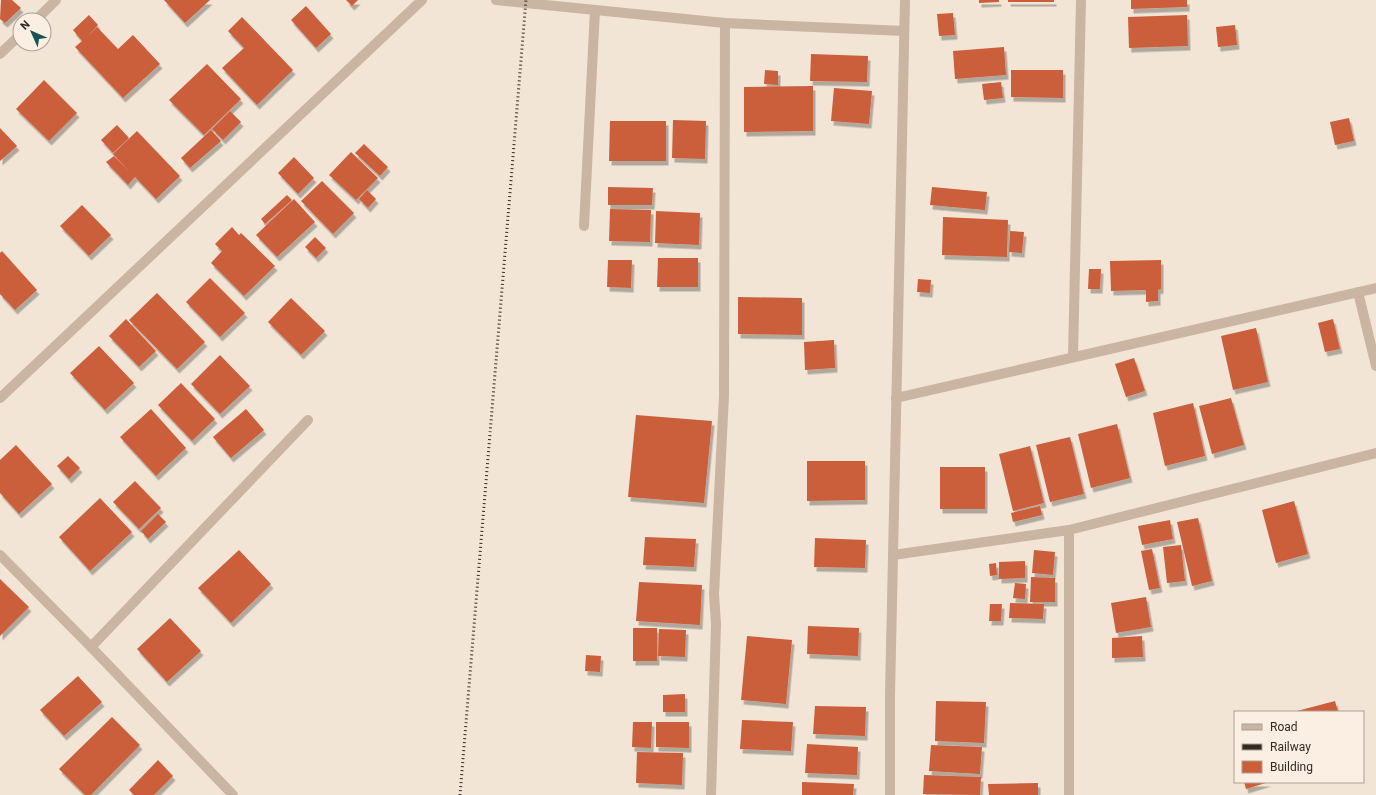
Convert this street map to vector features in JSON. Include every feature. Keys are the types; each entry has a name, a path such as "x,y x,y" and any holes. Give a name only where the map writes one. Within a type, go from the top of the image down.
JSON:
{"street":[{"path":"44,12 56,0"},
{"path":"0,398 422,0"},
{"path":"496,0 725,23 904,31"},
{"path":"890,795 890,696 905,0"},
{"path":"1073,357 1081,0"},
{"path":"584,226 595,10"},
{"path":"711,795 716,624 714,594 724,396 725,23"},
{"path":"0,54 12,43"},
{"path":"896,398 1376,288"},
{"path":"1358,292 1376,366"},
{"path":"91,647 308,420"},
{"path":"893,555 1069,530 1376,453"},
{"path":"1069,530 1069,795"},
{"path":"0,555 91,647 233,795"}],"building":[{"path":"1,0 12,0 21,8 17,12 12,12 12,16 5,23 0,19"},
{"path":"164,0 210,0 185,23"},
{"path":"346,0 358,0 352,6"},
{"path":"979,0 999,0 999,2 979,3"},
{"path":"1008,0 1054,0 1054,2 1008,2"},
{"path":"1131,0 1187,0 1187,7 1131,9"},
{"path":"306,6 331,34 316,48 291,20"},
{"path":"953,13 955,35 939,36 937,14"},
{"path":"89,15 98,25 88,36 97,27 118,49 133,35 160,64 123,98 75,47 82,41 73,30"},
{"path":"1187,15 1188,46 1129,48 1128,17"},
{"path":"242,17 293,70 257,105 222,68 244,48 228,31"},
{"path":"1235,25 1237,45 1218,47 1216,27"},
{"path":"1004,47 1006,75 955,79 953,51"},
{"path":"811,54 868,56 867,82 810,81"},
{"path":"207,64 241,99 204,135 169,100"},
{"path":"765,70 778,71 778,85 764,84"},
{"path":"1011,70 1063,70 1063,98 1011,97"},
{"path":"44,80 77,113 49,141 16,109"},
{"path":"1001,82 1003,98 984,100 982,84"},
{"path":"813,86 813,131 744,132 744,87"},
{"path":"834,88 872,91 869,124 831,121"},
{"path":"230,111 241,122 223,140 212,129"},
{"path":"1349,118 1354,141 1335,145 1330,122"},
{"path":"673,120 706,121 705,159 672,158"},
{"path":"610,121 666,121 666,161 609,161"},
{"path":"117,125 129,138 113,153 101,140"},
{"path":"0,128 17,146 0,161"},
{"path":"211,130 221,141 190,168 181,158"},
{"path":"137,131 180,176 156,199 135,177 128,185 106,162 114,156 129,171 113,154"},
{"path":"364,144 388,167 380,176 355,153"},
{"path":"351,152 378,178 356,200 329,175"},
{"path":"294,157 314,178 298,194 278,173"},
{"path":"322,181 354,213 333,234 301,201"},
{"path":"608,187 653,188 652,205 608,205"},
{"path":"932,187 987,192 985,210 930,205"},
{"path":"367,190 376,199 368,208 359,199"},
{"path":"287,195 292,200 265,224 261,219"},
{"path":"294,199 315,222 277,257 256,235"},
{"path":"82,205 111,235 89,256 60,226"},
{"path":"610,209 651,210 650,242 609,241"},
{"path":"656,211 700,213 699,245 655,243"},
{"path":"943,217 1008,220 1007,257 942,255"},
{"path":"232,227 239,235 241,233 275,266 244,296 211,263 222,251 215,244"},
{"path":"1010,231 1024,232 1022,253 1009,252"},
{"path":"315,237 326,248 316,258 305,247"},
{"path":"2,251 37,290 15,310 0,294 0,253"},
{"path":"658,258 698,258 698,287 657,287"},
{"path":"608,260 632,260 631,288 607,287"},
{"path":"1161,260 1161,289 1158,290 1158,301 1146,302 1146,290 1111,291 1110,261"},
{"path":"1089,269 1101,269 1100,289 1088,289"},
{"path":"210,278 245,313 220,337 186,302"},
{"path":"918,279 931,280 930,293 917,292"},
{"path":"157,293 205,342 177,369 129,320"},
{"path":"738,297 802,298 802,335 738,334"},
{"path":"291,298 325,331 301,355 268,322"},
{"path":"126,319 156,351 139,367 109,336"},
{"path":"1333,319 1340,349 1325,352 1318,323"},
{"path":"1256,328 1268,382 1233,390 1221,336"},
{"path":"834,340 835,368 805,370 804,342"},
{"path":"99,346 134,383 105,410 70,373"},
{"path":"220,355 250,386 220,414 191,384"},
{"path":"1134,358 1145,391 1126,397 1115,364"},
{"path":"181,383 215,419 192,441 158,405"},
{"path":"1231,398 1244,445 1212,454 1199,406"},
{"path":"1193,403 1205,456 1165,466 1153,413"},
{"path":"151,409 186,448 156,476 120,437"},
{"path":"246,409 264,430 231,458 213,437"},
{"path":"636,415 712,421 704,503 628,497"},
{"path":"1117,424 1130,478 1091,488 1078,434"},
{"path":"1070,437 1084,494 1050,502 1036,445"},
{"path":"16,445 52,484 19,514 0,493 0,460"},
{"path":"1030,446 1044,503 1013,511 999,454"},
{"path":"68,456 80,468 69,479 57,466"},
{"path":"807,461 865,461 865,500 807,501"},
{"path":"940,467 985,467 985,509 940,509"},
{"path":"135,481 161,508 139,529 113,502"},
{"path":"100,498 132,532 90,571 59,537"},
{"path":"1294,501 1308,554 1276,563 1262,510"},
{"path":"1040,506 1042,515 1013,522 1011,513"},
{"path":"158,514 166,522 148,539 141,531"},
{"path":"1198,518 1212,581 1192,586 1177,522"},
{"path":"1170,520 1173,539 1142,545 1138,526"},
{"path":"645,537 696,539 694,567 643,565"},
{"path":"815,538 866,540 865,568 814,567"},
{"path":"1181,545 1185,581 1167,583 1163,547"},
{"path":"1152,549 1160,588 1149,590 1141,551"},
{"path":"239,550 271,584 231,623 198,588"},
{"path":"1034,550 1055,552 1053,575 1032,573"},
{"path":"1025,561 1025,578 999,579 999,562"},
{"path":"996,563 997,575 990,576 989,564"},
{"path":"1031,577 1055,578 1055,602 1030,602"},
{"path":"0,579 29,607 0,636"},
{"path":"639,582 702,585 700,625 636,621"},
{"path":"1015,583 1026,584 1025,599 1013,598"},
{"path":"1146,597 1151,627 1116,633 1111,603"},
{"path":"1010,603 1044,604 1043,619 1009,618"},
{"path":"990,604 1002,604 1001,621 989,621"},
{"path":"170,618 201,651 167,682 137,649"},
{"path":"808,626 859,628 858,656 807,654"},
{"path":"633,628 657,628 657,661 633,661"},
{"path":"659,629 686,630 685,657 658,656"},
{"path":"747,636 792,640 786,704 741,700"},
{"path":"1142,636 1143,657 1112,658 1112,638"},
{"path":"586,655 601,656 600,672 585,671"},
{"path":"78,676 102,702 64,736 40,710"},
{"path":"685,694 685,712 663,712 663,695"},
{"path":"936,701 986,702 984,743 935,741"},
{"path":"1335,701 1338,711 1297,711"},
{"path":"815,706 866,707 865,736 813,734"},
{"path":"112,717 140,745 91,795 85,795 59,769"},
{"path":"742,720 793,722 791,751 740,749"},
{"path":"633,722 652,722 651,748 632,747"},
{"path":"656,722 689,722 689,748 656,747"},
{"path":"807,744 858,747 857,775 805,773"},
{"path":"931,745 982,747 980,774 929,771"},
{"path":"637,752 683,753 682,785 636,783"},
{"path":"158,760 173,776 154,795 134,795 129,790"},
{"path":"924,775 981,777 980,795 923,794"},
{"path":"802,782 854,784 853,795 802,795"},
{"path":"1038,783 1038,795 989,795 988,784"},
{"path":"1244,783 1266,783 1246,789"}],"railway":[{"path":"460,795 526,0"}]}
